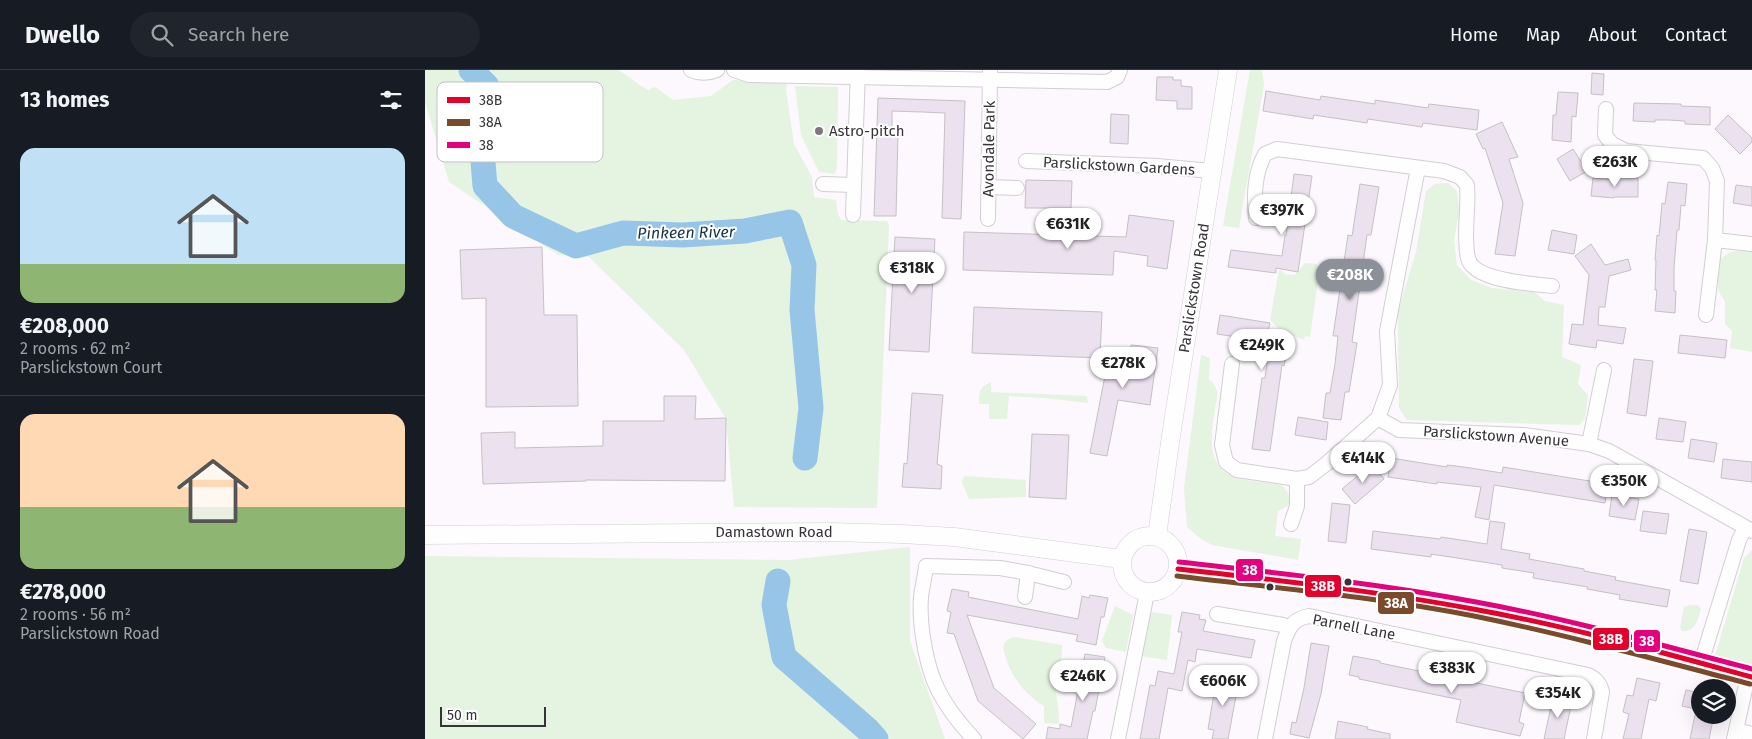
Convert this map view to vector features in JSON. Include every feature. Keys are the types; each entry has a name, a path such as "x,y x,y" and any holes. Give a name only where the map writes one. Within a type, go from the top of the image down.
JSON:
{"street":[{"path":"691,70 702,74 717,70"},
{"name":"Avondale Park","path":"734,70 749,75 858,73 990,75 1107,82 1117,77 1120,70"},
{"name":"Parslickstown Road","path":"1157,536 1211,171 1228,70"},
{"path":"853,215 858,73"},
{"name":"Avondale Park","path":"988,219 990,75"},
{"path":"1605,109 1605,134 1612,144 1626,152 1703,158 1712,168 1717,181 1715,240 1706,315"},
{"path":"1256,218 1254,197 1259,165 1265,154 1277,149 1444,172 1459,177 1467,185 1469,200 1467,245 1469,261 1479,272 1493,277 1553,286"},
{"name":"Parslickstown Gardens","path":"1026,161 1157,166 1211,171"},
{"path":"1232,364 1222,445 1226,462 1237,470 1297,479 1309,477 1327,464 1378,418 1390,384 1387,331 1418,168"},
{"path":"823,184 854,185"},
{"path":"988,187 1017,188"},
{"path":"1715,240 1752,244"},
{"path":"1589,444 1604,370"},
{"name":"Parslickstown Avenue","path":"1378,418 1399,430 1524,435 1589,444 1609,451 1749,530 1739,540 1701,663"},
{"path":"1291,524 1297,506 1297,479"},
{"name":"Damastown Road","path":"425,535 831,532 902,534 954,536 1121,559"},
{"path":"1145,536 1157,536 1167,541 1174,548 1178,558 1178,569 1175,579 1167,587 1158,592 1147,593 1136,589 1127,581 1122,571 1121,559 1126,548 1134,540 1145,536"},
{"path":"974,739 958,722 934,681 925,647 921,620 921,597 926,566 1000,568 1065,582"},
{"path":"1178,569 1361,590 1475,609 1591,634 1750,677 1735,735 1752,734"},
{"path":"1025,597 1029,573"},
{"path":"1118,739 1147,593"},
{"path":"1217,614 1283,625 1289,628 1284,641 1265,739"},
{"name":"Parnell Lane","path":"1289,628 1299,618 1309,616 1588,675 1596,679 1601,686 1602,692 1594,739"}],"green space":[{"path":"425,70 618,70 648,90 655,87 673,100 711,96 733,80 784,82 787,84 786,90 794,144 812,177 814,197 836,200 841,220 887,221 889,225 877,508 734,507 726,419 684,350 589,257 558,255 449,182 443,162 603,162 603,82 437,82 437,142 425,102"},
{"path":"1250,70 1262,70 1264,85 1239,228 1223,226"},
{"name":"Astro-pitch","path":"795,86 838,87 837,167 835,174 819,172 801,135"},
{"path":"1448,183 1457,191 1459,212 1454,241 1457,265 1471,280 1492,288 1534,292 1545,301 1564,305 1562,357 1581,365 1578,384 1588,395 1585,419 1579,425 1407,420 1399,408 1398,311 1416,252 1426,191 1435,184"},
{"path":"1752,251 1752,352 1730,348 1732,331 1725,324 1725,301 1717,285 1719,260 1730,252"},
{"path":"1305,263 1317,264 1319,273 1310,337 1305,336 1304,340 1280,330 1270,320 1279,270 1284,274 1295,275"},
{"path":"1201,355 1210,358 1209,379 1217,390 1212,435 1213,454 1222,469 1236,478 1283,486 1291,502 1288,506 1278,511 1275,536 1301,539 1298,560 1212,545 1201,539 1187,527 1184,488"},
{"path":"991,382 991,392 1087,396 1088,403 1009,396 1007,419 989,419 989,404 979,404 979,397 982,388"},
{"path":"964,476 1026,480 1026,497 969,499 962,482"},
{"path":"910,547 910,641 945,739 425,739 425,556 788,560"},
{"path":"1752,550 1752,668 1715,656 1744,558"},
{"path":"1698,605 1701,609 1699,617 1693,628 1682,631 1680,628 1684,607"},
{"path":"1115,606 1133,615 1126,652 1106,648 1102,641"},
{"path":"1152,612 1172,615 1167,660 1140,656 1146,622"},
{"path":"1014,637 1062,645 1056,689 1059,724 1044,723 1044,706 1022,688 1012,673 1003,646 1007,640"}],"building":[{"path":"1592,73 1604,74 1603,95 1591,94"},
{"path":"1157,77 1173,77 1173,80 1181,80 1181,86 1192,87 1192,109 1177,109 1177,101 1156,100"},
{"path":"1266,91 1320,100 1321,96 1375,104 1375,100 1428,108 1429,104 1479,110 1477,130 1423,123 1422,127 1368,119 1367,123 1314,115 1313,119 1263,111"},
{"path":"1558,92 1578,93 1576,117 1572,116 1571,142 1552,140 1553,115 1556,115"},
{"path":"878,98 965,101 961,219 942,218 945,113 922,112 892,111 892,133 898,133 896,216 874,216"},
{"path":"1634,103 1710,107 1710,125 1685,124 1685,121 1668,120 1655,120 1655,122 1633,121"},
{"path":"1111,114 1129,115 1128,144 1110,143"},
{"path":"1728,115 1752,138 1752,142 1740,154 1715,129"},
{"path":"1502,122 1518,157 1509,159 1523,203 1515,256 1495,254 1503,203 1485,148 1483,149 1476,134"},
{"path":"1573,149 1587,171 1570,181 1557,159"},
{"path":"1294,174 1312,176 1298,272 1276,268 1276,273 1228,267 1231,250 1282,256"},
{"path":"1593,178 1616,180 1616,178 1638,178 1638,197 1614,198 1591,196"},
{"path":"1026,180 1072,181 1071,208 1025,208"},
{"path":"1668,182 1687,184 1685,206 1681,205 1679,230 1677,230 1674,268 1675,313 1655,311 1657,235 1659,236 1662,203 1665,204"},
{"path":"1360,184 1379,187 1371,235 1367,235 1352,342 1357,343 1349,392 1345,392 1341,420 1323,418 1326,393 1330,393 1335,364 1338,336 1333,336 1348,235 1352,236"},
{"path":"1736,185 1752,187 1752,206 1733,203"},
{"path":"1129,215 1174,221 1167,269 1147,266 1148,256 1114,251 1113,275 963,270 964,232 1126,237"},
{"path":"1552,230 1577,235 1574,254 1548,250"},
{"path":"895,237 935,239 929,352 889,350"},
{"path":"1591,244 1605,265 1628,259 1631,270 1609,276 1605,307 1599,307 1598,325 1626,328 1623,344 1597,340 1596,348 1569,344 1572,324 1583,325 1589,275 1575,256"},
{"path":"542,247 544,315 577,315 578,406 486,407 486,298 462,299 460,250"},
{"path":"974,307 1102,312 1100,358 972,353"},
{"path":"1220,315 1270,323 1268,331 1289,334 1288,340 1290,340 1287,357 1284,366 1282,365 1270,451 1252,449 1262,378 1265,378 1270,342 1217,334"},
{"path":"1680,335 1727,340 1725,358 1678,353"},
{"path":"1131,345 1158,348 1150,405 1118,400 1107,456 1090,453 1110,350 1130,353"},
{"path":"1634,359 1653,361 1646,416 1627,413"},
{"path":"912,393 943,395 937,464 942,466 941,489 902,487 904,463 907,464"},
{"path":"664,396 696,396 695,419 726,418 725,481 586,480 483,484 481,433 515,432 515,448 603,446 603,421 664,421"},
{"path":"1298,417 1328,422 1326,440 1295,435"},
{"path":"1659,418 1686,422 1683,442 1656,439"},
{"path":"1032,434 1069,435 1066,499 1029,497"},
{"path":"1691,439 1717,443 1714,462 1688,458"},
{"path":"1391,458 1502,473 1503,467 1608,484 1605,503 1494,485 1489,520 1475,517 1481,487 1437,482 1437,484 1388,477"},
{"path":"1723,459 1752,462 1752,482 1721,478"},
{"path":"1372,464 1384,479 1355,504 1342,489"},
{"path":"1612,495 1639,499 1635,520 1609,516"},
{"path":"1332,503 1350,505 1346,543 1328,541"},
{"path":"1643,511 1669,514 1666,534 1640,531"},
{"path":"1490,521 1505,523 1501,549 1530,554 1529,559 1616,577 1615,580 1670,590 1667,607 1619,599 1620,595 1587,589 1588,587 1533,578 1534,573 1502,568 1502,565 1431,554 1431,557 1371,549 1373,531 1440,539 1441,537 1487,544"},
{"path":"1689,529 1707,532 1698,584 1680,581"},
{"path":"952,589 969,592 968,597 1078,619 1082,596 1089,598 1090,595 1108,598 1104,617 1101,617 1096,645 1076,641 1078,635 967,615 994,688 1036,724 1023,739 978,701 954,634 947,633 951,612 947,611"},
{"path":"1182,612 1200,615 1199,619 1206,620 1203,631 1255,640 1251,658 1197,649 1195,662 1188,660 1182,691 1168,688 1159,739 1140,739 1150,685 1155,686 1158,671 1174,674 1182,632 1178,632"},
{"path":"1311,643 1329,646 1321,694 1309,738 1290,734 1292,722 1296,723"},
{"path":"1085,654 1105,657 1095,711 1093,711 1087,739 1046,739 1048,727 1060,729 1060,724 1071,727"},
{"path":"1353,656 1525,693 1519,722 1524,724 1520,736 1456,722 1461,700 1359,679 1359,677 1349,675"},
{"path":"1217,676 1239,680 1228,739 1212,739 1214,730 1208,729"},
{"path":"1637,678 1660,683 1656,701 1649,699 1641,739 1623,739 1629,714 1623,712 1627,695 1633,696"},
{"path":"1686,690 1691,691 1691,708 1682,706"},
{"path":"1553,697 1572,701 1564,739 1544,739"},
{"path":"1338,721 1390,734 1390,739 1335,739"},
{"path":"1693,724 1712,724 1709,739 1690,739"}],"waterway":[{"name":"Pinkeen River","path":"471,70 483,82"},
{"name":"Pinkeen River","path":"483,162 485,186 513,216 576,246 623,233 683,235 745,231 790,222 804,265 802,310 811,408 805,458"},
{"name":"Pinkeen River","path":"778,581 774,605 784,657 876,739"}],"transit line":[{"name":"38","path":"1179,562 1290,574 1439,595 1580,624 1752,669"},
{"name":"38B","path":"1178,569 1363,591 1473,609 1579,631 1752,677"},
{"name":"38A","path":"1177,576 1363,598 1437,609 1509,623 1750,684"}],"place":[{"name":"Astro-pitch","path":"819,131"}]}
